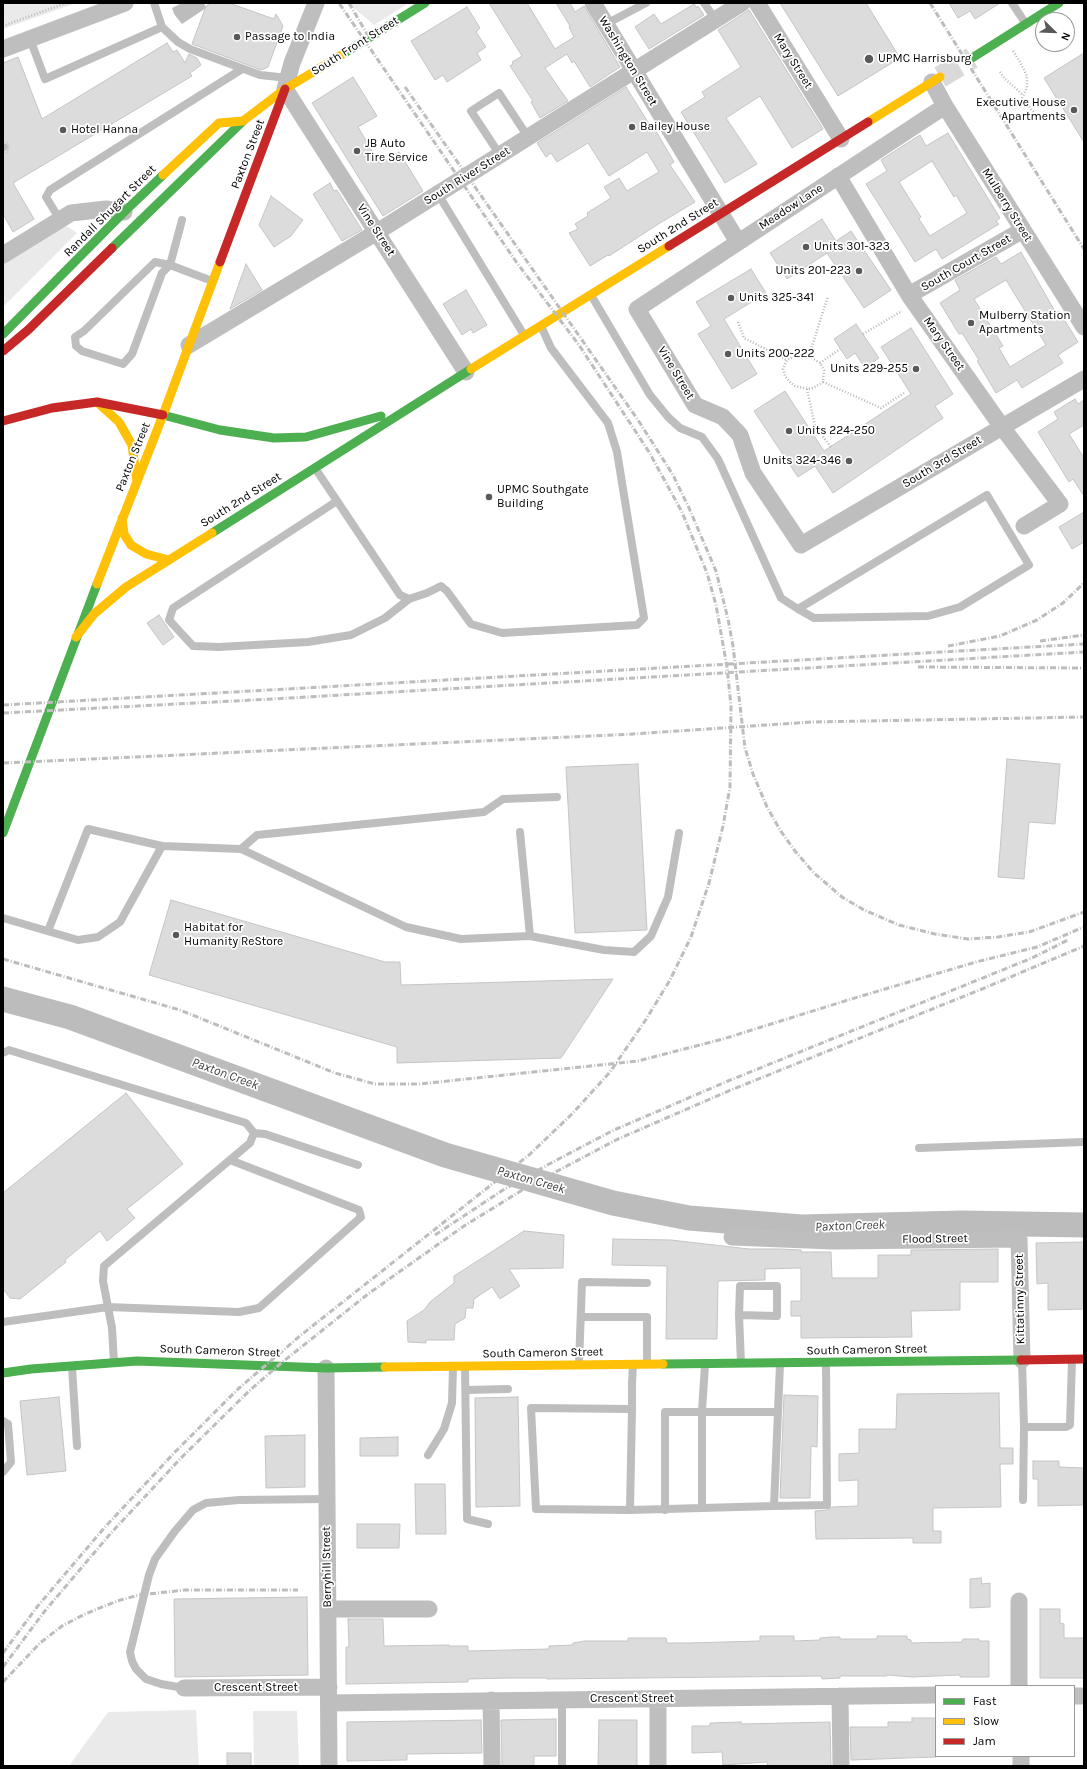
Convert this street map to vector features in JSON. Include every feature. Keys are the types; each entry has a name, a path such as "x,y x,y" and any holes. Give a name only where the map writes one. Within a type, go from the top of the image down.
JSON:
{"main road":[{"name":"South Front Street","path":"3,351 28,330 243,121 287,83 425,3"},
{"path":"972,58 1059,3"},
{"name":"South 2nd Street","path":"76,637 94,614 107,602 170,560 466,372 936,80"},
{"name":"Paxton Street","path":"3,833 62,673 163,415 287,83"},
{"name":"Randall Shugart Street","path":"3,334 124,212 219,123 243,121"},
{"name":"South 2nd Street","path":"3,421 52,408 97,402 163,415 220,430 274,438 306,437 345,428 380,416 428,396"},
{"path":"97,402 119,422 132,445 137,482"},
{"path":"122,518 124,534 131,545 146,554 170,560"},
{"name":"South Cameron Street","path":"3,1373 137,1360 326,1368 1084,1359"}],"street":[{"path":"3,49 126,3"},
{"name":"South Front Street","path":"287,83 292,63 316,3"},
{"name":"Washington Street","path":"592,3 738,242"},
{"name":"South River Street","path":"189,345 377,232 742,3"},
{"name":"Mary Street","path":"757,3 841,139"},
{"name":"Mulberry Street","path":"936,80 945,106 1084,327"},
{"name":"Vine Street","path":"287,83 377,232 466,372"},
{"name":"Meadow Lane","path":"637,308 945,106"},
{"name":"Mary Street","path":"838,176 912,299 1002,427 1060,504 1024,526"},
{"path":"3,255 70,213 106,210 124,212"},
{"name":"South Court Street","path":"912,299 1023,230"},
{"name":"Vine Street","path":"637,308 695,405 723,417 740,435 752,473 801,545"},
{"name":"South 3rd Street","path":"801,545 1084,379"},
{"name":"Flood Street","path":"732,1237 832,1241 1019,1238"},
{"name":"Kittatinny Street","path":"1019,1238 1022,1360"},
{"name":"Berryhill Street","path":"326,1368 329,1766"},
{"path":"1019,1601 1019,1685"},
{"path":"328,1609 428,1608"},
{"name":"Crescent Street","path":"184,1688 329,1695 491,1700 935,1695"},
{"path":"840,1696 841,1766"},
{"path":"658,1699 658,1766"},
{"path":"491,1700 492,1766"}],"lane":[{"path":"154,3 162,26 178,42 190,49 242,69 287,83"},
{"path":"606,24 646,3"},
{"path":"704,3 716,20"},
{"path":"1012,3 1026,24"},
{"path":"30,39 45,79 162,26"},
{"path":"60,220 46,197 50,190 242,69"},
{"path":"500,155 471,111 499,93 528,137"},
{"path":"438,194 525,336"},
{"path":"182,220 170,265 162,273 132,354 123,364 82,351 76,346 75,337 84,332 155,262 170,265 213,281"},
{"path":"591,294 650,395 668,417 680,428 702,437 718,459 781,598 814,618 928,616 960,607 1029,565 987,495 798,608"},
{"path":"338,501 173,608 169,620 194,646 219,647 308,642 351,635 385,618 409,599 427,593 441,586 447,591 471,624 502,633 637,625 644,618 617,452 608,423 551,348 541,326"},
{"path":"315,468 400,595 409,599"},
{"path":"241,849 257,835 484,812 503,799 557,797"},
{"path":"48,931 88,829 162,846 241,849 406,927 461,939 530,936 604,950 634,952 651,936 668,897 679,833"},
{"path":"520,832 530,936"},
{"path":"3,918 78,940 98,937 120,922 162,846"},
{"path":"3,1053 9,1050 246,1124 254,1133 265,1134 358,1165"},
{"path":"114,1362 112,1328 103,1282 104,1266 250,1143 254,1133"},
{"path":"919,1148 1084,1142"},
{"path":"3,1322 108,1307 239,1312 258,1308 360,1217 359,1210 230,1160"},
{"path":"579,1365 582,1282 647,1283"},
{"path":"740,1315 777,1316 777,1286 740,1286 740,1315 741,1363"},
{"path":"581,1317 647,1317 647,1363"},
{"path":"1022,1360 1024,1427 1023,1500"},
{"path":"1024,1427 1066,1427 1071,1423 1072,1360"},
{"path":"632,1409 531,1408 536,1509 665,1510 827,1505 826,1362"},
{"path":"774,1506 780,1363"},
{"path":"630,1510 633,1364"},
{"path":"702,1508 702,1411 705,1364"},
{"path":"72,1366 77,1446"},
{"path":"428,1455 444,1429 452,1403 453,1366"},
{"path":"466,1366 467,1519 488,1524"},
{"path":"466,1390 508,1389"},
{"path":"665,1510 665,1412 778,1412"},
{"path":"3,1420 8,1424 11,1462 3,1472"},
{"path":"184,1688 161,1684 146,1679 136,1669 130,1652 149,1575 156,1559 175,1531 193,1510 206,1503 239,1500 327,1499"},
{"path":"562,1699 562,1766"}],"path":[{"path":"3,26 66,3"},
{"path":"1003,38 1020,62 1027,76 1027,88 1022,98 1034,113"},
{"path":"1000,72 1005,79 1023,95"},
{"path":"809,356 828,296"},
{"path":"863,334 912,299"},
{"path":"738,322 744,338 787,360"},
{"path":"820,363 840,349"},
{"path":"797,355 809,356 820,363 824,370 823,382 813,388 807,389 795,386 785,376 783,369 787,360 797,355"},
{"path":"823,382 881,408 904,392"},
{"path":"807,389 815,426 831,447"}],"shaded area":[{"path":"3,3 76,3 3,29"},
{"path":"182,3 204,3 206,8 182,24 174,14 172,8"},
{"path":"348,3 409,3 374,25"},
{"path":"65,225 77,233 3,307 3,262"},
{"path":"196,1710 199,1766 69,1766 108,1712"},
{"path":"253,1711 297,1711 299,1766 254,1766"}],"building":[{"name":"Passage to India","path":"211,3 229,3 274,19 276,14 283,26 268,67 261,70 192,44 206,6"},
{"path":"489,3 527,3 555,49 574,37 569,27 570,26 556,3 570,3 575,12 584,6 620,67 590,87 574,61 572,63 567,54 545,68 568,101 540,118 531,102 533,101 510,66 513,64 512,62 522,56"},
{"path":"780,3 866,3 900,58 838,96"},
{"path":"949,3 1000,3 975,19 970,11 958,18"},
{"path":"694,4 697,8 698,6 704,15 649,49 635,27 654,14 661,24"},
{"path":"467,7 480,28 476,32 486,47 477,53 481,60 447,82 443,75 435,80 411,41"},
{"path":"749,10 823,129 792,148 760,96 726,118 757,164 725,183 681,112 705,97 702,92 741,67 718,30"},
{"name":"Hotel Hanna","path":"167,43 173,52 177,50 185,63 189,54 197,58 201,65 190,73 192,76 13,183 34,219 13,232 3,214 3,152 7,152 9,147 7,142 3,142 3,63 18,57 42,119"},
{"name":"Executive House Apartments","path":"1084,53 1084,142 1044,78"},
{"path":"353,77 377,116 358,127 380,164 399,152 423,191 383,216 312,103"},
{"path":"626,87 651,127 653,126 674,162 670,165 695,202 609,256 608,255 590,266 569,233 578,229 575,224 588,216 587,213 611,198 604,187 619,178 627,191 659,172 647,152 609,176 588,143 557,162 551,153 546,157 537,143"},
{"path":"948,133 1000,218 996,221 999,224 942,259 936,249 915,262 866,184 887,171 881,160 920,135 926,146","holes":["932,161 954,197 956,195 967,213 930,236 919,219 921,217 899,182"]},
{"path":"330,183 334,191 337,190 362,230 342,241 313,194"},
{"path":"271,196 303,220 291,236 274,247 259,225"},
{"path":"822,219 836,241 851,231 891,290 864,308 827,253 787,279 770,253"},
{"name":"Mulberry Station Apartments","path":"1021,252 1056,313 1059,311 1078,342 1058,355 1063,363 1022,388 1017,380 996,393 977,361 979,360 962,333 959,334 940,303 960,290 955,280 996,257 1001,264","holes":["1006,280 1046,345 1010,367 999,348 1003,346 974,299"]},
{"path":"246,264 262,290 230,309"},
{"path":"751,269 766,293 724,319 757,374 732,389 698,334 711,326 696,302"},
{"path":"466,290 487,325 473,333 471,329 462,335 443,304"},
{"path":"856,324 879,358 865,368 855,353 847,359 834,339"},
{"path":"911,328 953,394 935,406 943,418 833,493 815,466 798,477 754,411 785,391 824,451 911,394 881,347"},
{"path":"1075,399 1078,404 1084,400 1084,425 1069,434 1084,458 1084,496 1073,479 1069,482 1038,432 1058,419 1054,412"},
{"path":"1084,512 1084,542 1072,549 1059,527"},
{"path":"159,615 174,637 163,645 147,623"},
{"path":"1007,759 1060,764 1055,824 1029,822 1024,879 998,877"},
{"path":"638,764 647,930 575,933 566,767"},
{"path":"171,900 385,962 400,962 401,985 613,979 561,1058 397,1063 397,1047 149,975"},
{"path":"126,1093 183,1164 127,1209 135,1218 107,1241 100,1231 65,1260 66,1262 20,1299 10,1298 3,1289 3,1193"},
{"path":"524,1231 564,1235 563,1268 509,1269 520,1286 500,1299 492,1287 474,1299 473,1308 466,1308 465,1318 455,1324 454,1340 426,1340 426,1343 408,1342 407,1321 424,1310 430,1302 454,1283 454,1276"},
{"path":"613,1239 671,1240 749,1249 831,1252 832,1278 878,1278 878,1255 911,1255 911,1250 998,1249 998,1282 960,1282 960,1310 911,1311 912,1337 801,1338 801,1316 791,1316 791,1301 801,1301 801,1268 765,1269 765,1280 718,1281 717,1339 666,1339 667,1266 612,1265"},
{"path":"1084,1242 1084,1309 1048,1310 1048,1283 1037,1284 1036,1243"},
{"path":"999,1393 1000,1448 1013,1448 1013,1464 1000,1464 1001,1507 933,1508 933,1531 941,1531 941,1543 913,1543 913,1538 816,1539 815,1511 827,1510 832,1507 858,1506 858,1480 839,1481 839,1454 859,1453 859,1429 896,1429 897,1394"},
{"path":"784,1395 818,1396 817,1447 811,1446 810,1498 780,1498"},
{"path":"59,1397 66,1471 27,1475 20,1401"},
{"path":"518,1397 520,1506 476,1507 475,1398"},
{"path":"305,1435 305,1487 266,1488 265,1436"},
{"path":"398,1437 398,1456 360,1456 360,1438"},
{"path":"1033,1461 1059,1461 1059,1467 1084,1468 1084,1505 1038,1506 1038,1479 1033,1479"},
{"path":"415,1484 445,1484 446,1534 416,1534"},
{"path":"357,1524 400,1524 399,1548 357,1548"},
{"path":"981,1578 982,1584 990,1583 990,1607 970,1608 970,1579"},
{"path":"307,1597 308,1675 175,1677 174,1599"},
{"path":"1040,1609 1060,1609 1060,1623 1064,1624 1064,1638 1084,1638 1084,1678 1040,1678"},
{"path":"348,1619 383,1619 384,1646 468,1646 468,1651 549,1649 549,1646 573,1645 573,1643 584,1641 628,1641 628,1638 666,1638 667,1643 760,1641 760,1636 794,1636 794,1641 820,1640 820,1638 831,1637 840,1637 840,1639 877,1639 877,1636 907,1636 907,1639 911,1640 911,1643 962,1642 963,1639 979,1639 979,1641 989,1641 989,1677 960,1677 960,1675 912,1677 887,1675 840,1676 840,1678 822,1679 821,1676 547,1679 508,1678 468,1679 468,1682 346,1684 346,1647 349,1647"},
{"path":"912,1718 935,1718 936,1757 851,1760 850,1727 888,1727 888,1722 912,1722"},
{"path":"556,1719 556,1756 534,1756 534,1766 502,1766 501,1720"},
{"path":"481,1720 482,1753 407,1754 407,1760 347,1761 347,1722"},
{"path":"599,1720 637,1720 637,1766 598,1766"},
{"path":"741,1722 741,1724 830,1722 831,1766 768,1766 767,1762 723,1765 722,1752 692,1753 692,1726 710,1726 710,1723"},
{"path":"227,1753 251,1753 251,1766 227,1766"}],"waterway":[{"name":"Paxton Creek","path":"3,999 70,1017 445,1155 613,1203 689,1218 801,1227 962,1223 1084,1225"}],"tunnel":[{"path":"940,77 972,58"}],"railway":[{"path":"3,1653 37,1607 105,1527 175,1452 238,1389 301,1335 529,1155 572,1114 610,1072 645,1021 670,980 691,937 709,883 723,826 730,787 731,706 727,667 716,605 707,573 682,512 649,452 579,345 517,263 339,3"},
{"path":"349,3 370,39"},
{"path":"930,3 1084,249"},
{"path":"405,87 638,420 673,475 716,571 733,646 745,748 753,774 767,807 780,830 795,851 814,873 842,897 864,910 899,925 935,934 968,939 998,937 1029,932 1084,912"},
{"path":"948,646 1000,636 1037,620 1063,603 1084,583"},
{"path":"1040,641 1084,635"},
{"path":"3,705 1084,644"},
{"path":"3,713 1084,652"},
{"path":"918,667 1084,668"},
{"path":"3,763 633,734 811,722 1084,717"},
{"path":"3,959 180,1010 335,1073 375,1084 419,1084 638,1061 723,1039 976,962 1037,947 1084,927"},
{"path":"435,1235 503,1190 614,1130 728,1081 1032,958 1068,940"},
{"path":"3,1667 44,1612 111,1533 181,1458 249,1391 280,1364 368,1294 464,1226 529,1186 618,1139 731,1090 982,989 1084,946"},
{"path":"3,1682 40,1643 62,1626 85,1614 117,1601 139,1595 185,1590 298,1590"}],"traffic: fast":[{"path":"343,54 425,3"},
{"path":"972,58 1059,3"},
{"path":"112,248 243,121"},
{"path":"3,334 124,212 163,175"},
{"path":"212,533 471,369"},
{"path":"163,415 220,430 274,438 306,437 381,416"},
{"path":"3,833 97,584"},
{"path":"663,1364 1021,1360"},
{"path":"3,1373 31,1369 137,1361 326,1368 385,1367"}],"traffic: slow":[{"path":"163,175 219,123 243,121 285,89 343,54"},
{"path":"868,122 940,77"},
{"path":"471,369 669,246"},
{"path":"97,584 163,415 220,262"},
{"path":"97,402 119,422 132,445 137,482"},
{"path":"122,518 124,534 131,545 146,554 169,560"},
{"path":"76,637 94,614 126,587 212,533"},
{"path":"385,1367 663,1364"}],"traffic: jam":[{"path":"220,262 285,89"},
{"path":"669,246 868,122"},
{"path":"3,351 28,330 112,248"},
{"path":"3,421 52,408 97,402 163,415"},
{"path":"1021,1360 1084,1359"}],"place":[{"name":"Passage to India","path":"237,37"},
{"name":"UPMC Harrisburg","path":"869,59"},
{"name":"Executive House Apartments","path":"1074,110"},
{"name":"Bailey House","path":"632,127"},
{"name":"Hotel Hanna","path":"63,130"},
{"name":"JB Auto Tire Service","path":"357,151"},
{"name":"Units 301-323","path":"806,247"},
{"name":"Units 201-223","path":"859,271"},
{"name":"Units 325-341","path":"731,298"},
{"name":"Mulberry Station Apartments","path":"971,323"},
{"name":"Units 200-222","path":"728,354"},
{"name":"Units 229-255","path":"916,369"},
{"name":"Units 224-250","path":"789,431"},
{"name":"Units 324-346","path":"849,461"},
{"name":"UPMC Southgate Building","path":"489,497"},
{"name":"Habitat for Humanity ReStore","path":"176,935"}]}
